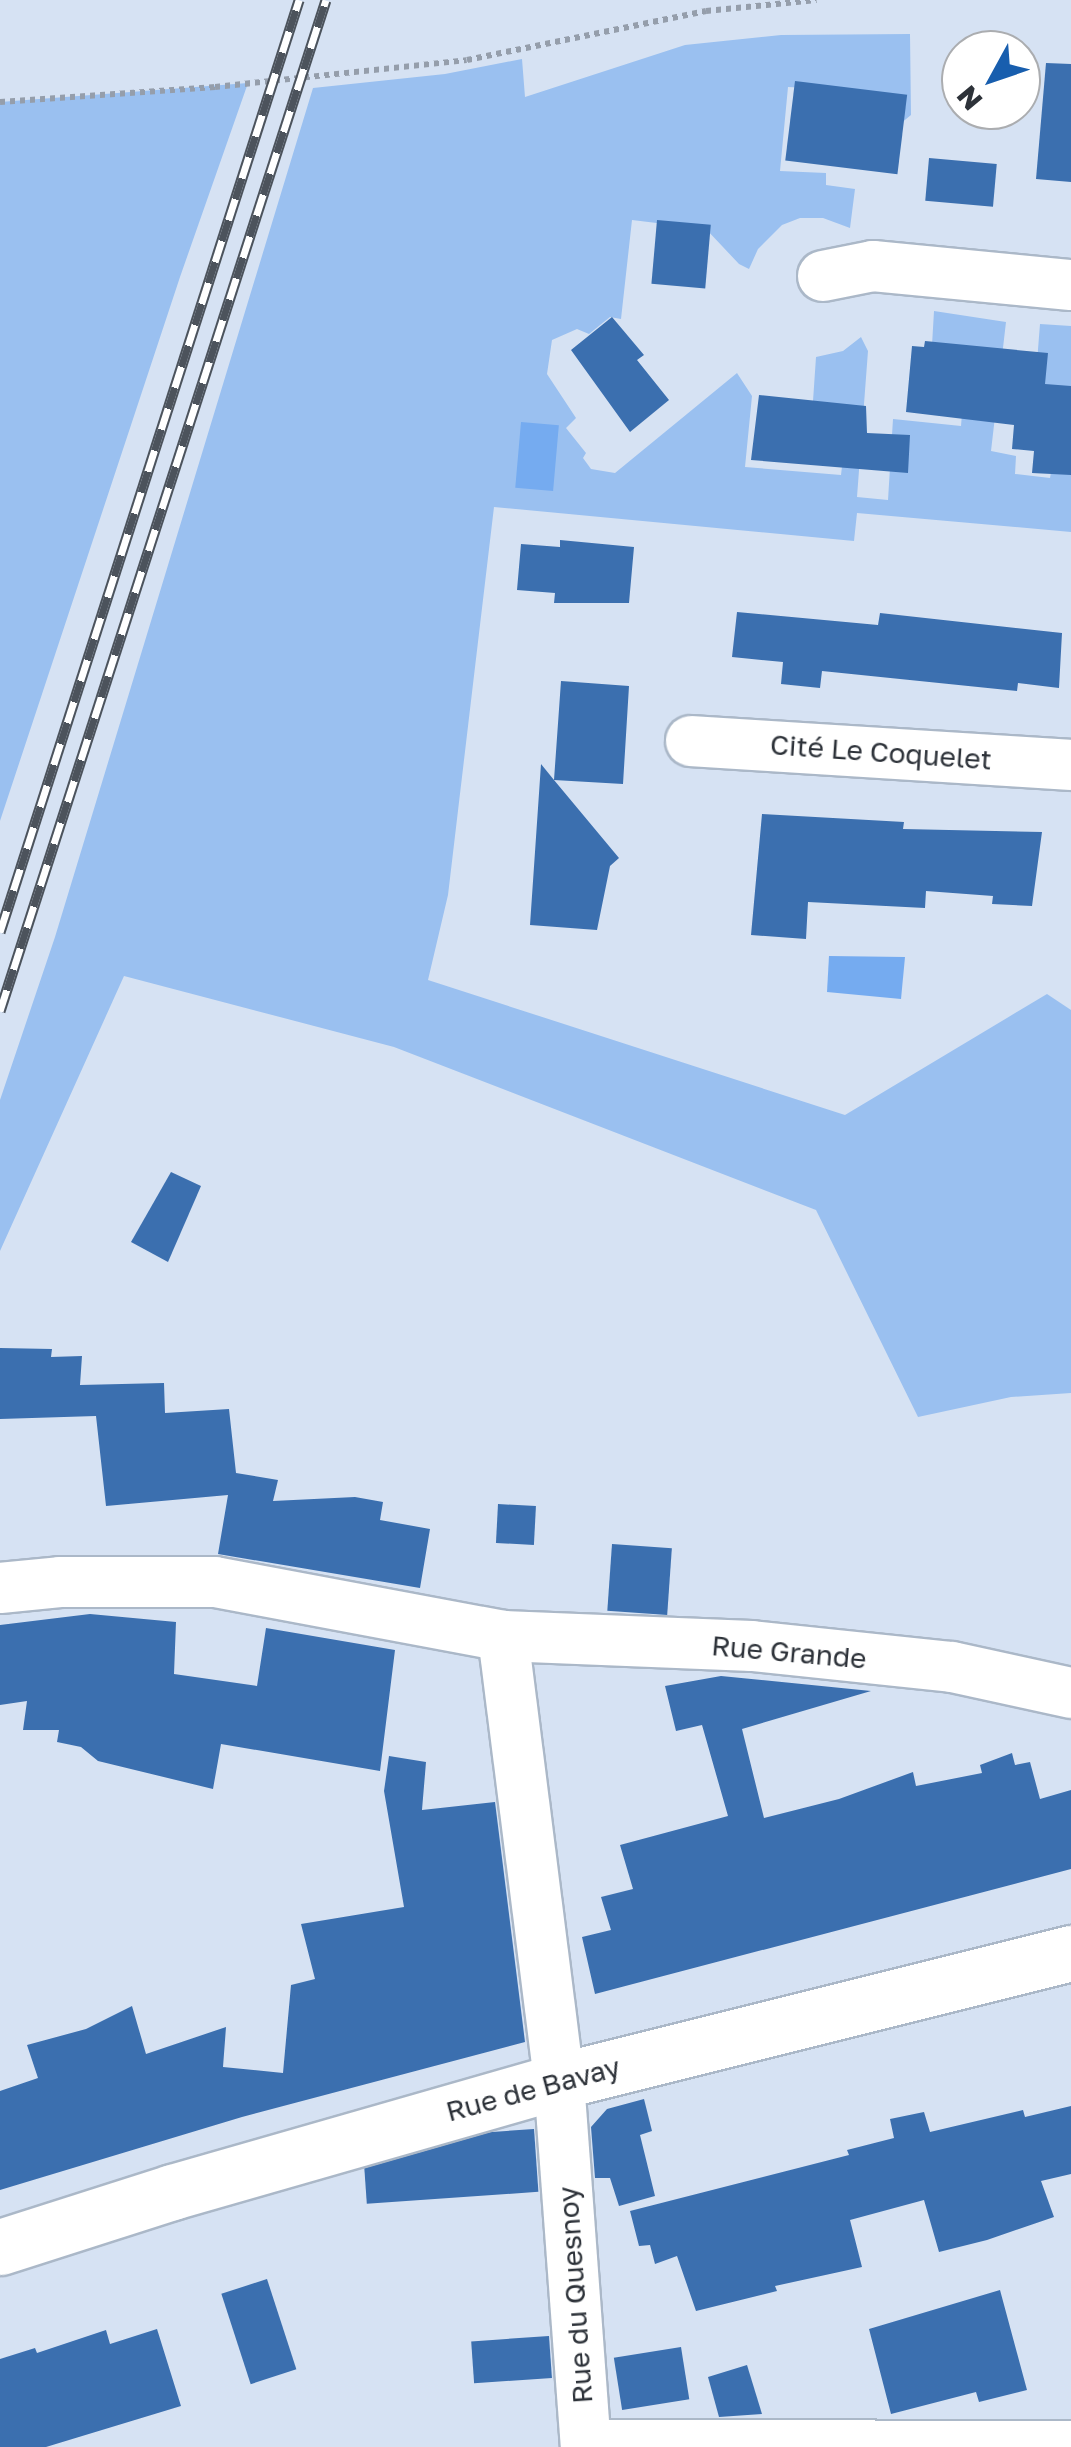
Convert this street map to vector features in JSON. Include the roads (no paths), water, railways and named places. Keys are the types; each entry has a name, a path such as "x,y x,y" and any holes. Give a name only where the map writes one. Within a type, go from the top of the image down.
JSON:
{"main road":[{"name":"Rue de Bavay","path":"0,2246 190,2186 559,2081 1071,1953"}],"street":[{"path":"823,276 873,266 1071,285"},
{"name":"Cité Le Coquelet","path":"691,741 1071,765"},
{"name":"Rue Grande","path":"0,1588 60,1582 215,1582 503,1636 752,1646 952,1667 1071,1693"},
{"path":"503,1636 559,2081"},
{"name":"Rue du Quesnoy","path":"559,2081 586,2446 1071,2446"}],"railway":[{"path":"0,932 299,0"},
{"path":"0,1011 326,0"}]}
